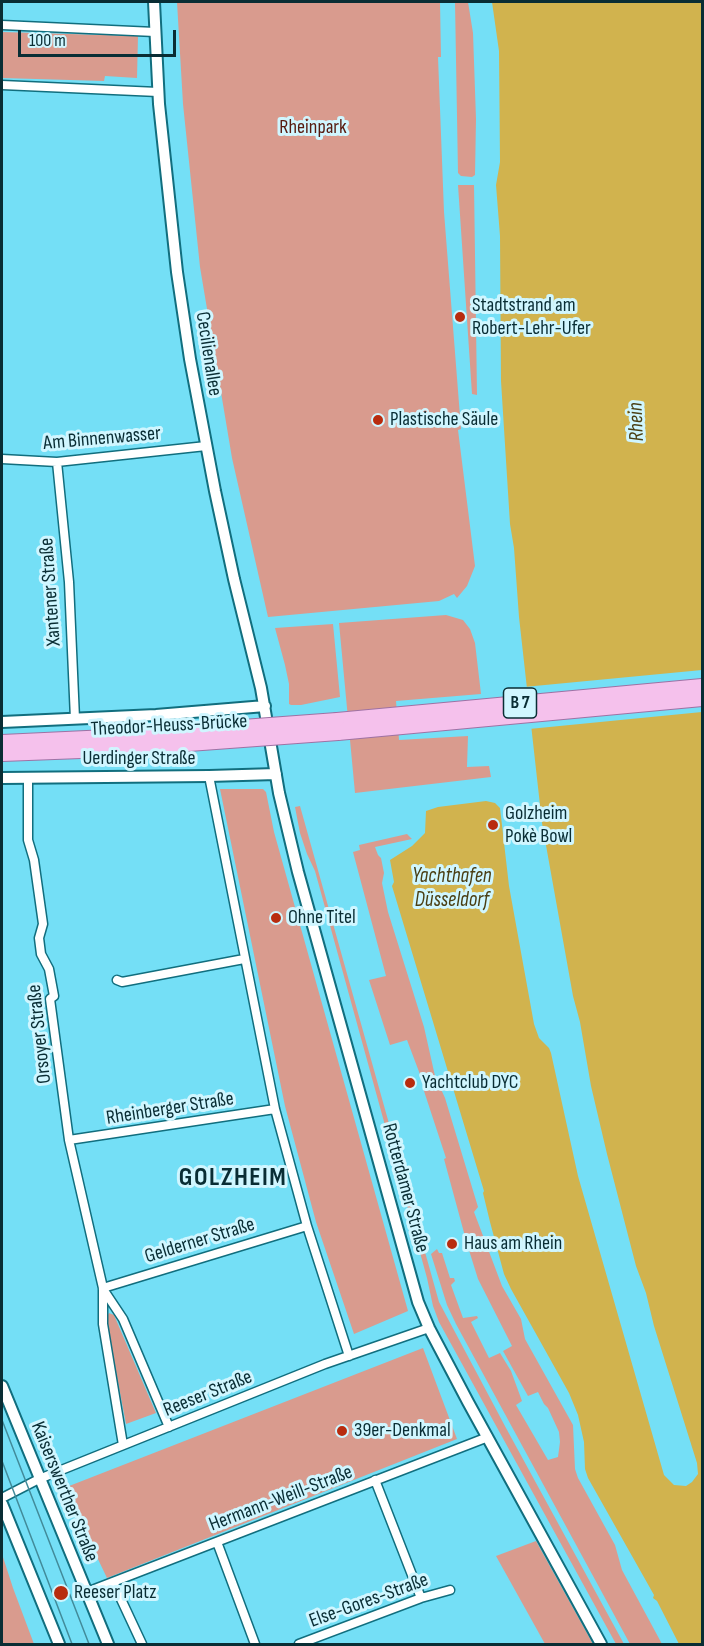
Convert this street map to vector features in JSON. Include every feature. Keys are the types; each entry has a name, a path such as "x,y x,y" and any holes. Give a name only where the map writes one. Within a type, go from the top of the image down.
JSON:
{"main road":[{"name":"B 7","path":"338,726 702,686"},
{"name":"B 7","path":"338,726 702,699"},
{"name":"Theodor-Heuss-Brücke","path":"2,742 338,726"},
{"name":"Theodor-Heuss-Brücke","path":"2,754 107,750 338,726"}],"street":[{"name":"Cecilienallee","path":"154,2 158,92 177,272 206,446 234,579 265,706"},
{"path":"2,25 155,32"},
{"path":"2,85 158,92"},
{"name":"Am Binnenwasser","path":"2,459 57,462 206,446"},
{"name":"Xantener Straße","path":"57,462 69,582 75,719"},
{"name":"Uerdinger Straße","path":"2,722 265,706"},
{"name":"Rotterdamer Straße","path":"265,706 276,774 298,872 410,1273 429,1328 601,1644"},
{"name":"Uerdinger Straße","path":"2,778 276,774"},
{"path":"209,776 274,1109 307,1226 349,1356"},
{"name":"Orsoyer Straße","path":"28,777 28,840 43,924 38,935 41,954 49,969 54,996 50,999 69,1140 103,1288 102,1324 123,1446"},
{"path":"117,980 122,982 244,959"},
{"name":"Rheinberger Straße","path":"69,1140 274,1109"},
{"name":"Gelderner Straße","path":"103,1288 307,1226"},
{"name":"Orsoyer Straße","path":"103,1288 123,1319 169,1427"},
{"name":"Reeser Straße","path":"2,1498 39,1479 325,1364 429,1328"},
{"name":"Kaiserswerther Straße","path":"2,1386 108,1644"},
{"name":"Hermann-Weill-Straße","path":"87,1592 488,1437"},
{"path":"375,1480 421,1598"},
{"path":"2,1504 59,1644"},
{"path":"218,1542 255,1644"},
{"path":"113,1581 142,1644"},
{"name":"Else-Gores-Straße","path":"299,1644 421,1598 450,1590"}],"green space":[{"name":"Rheinpark","path":"177,2 440,2 441,57 438,57 444,212 461,429 458,430 475,566 467,586 457,598 454,594 439,601 268,617 232,458 200,267 183,104"},
{"path":"455,2 468,2 473,33 476,119 475,175 472,177 461,176 458,173"},
{"path":"2,32 138,36 137,78 105,76 104,81 2,78"},
{"path":"458,185 474,185 477,395 472,394"},
{"path":"446,615 463,620 470,629 475,643 481,694 396,701 399,740 468,736 467,767 489,766 491,777 355,793 339,623"},
{"path":"333,624 340,697 301,705 289,704 289,684 275,628"},
{"path":"220,789 263,789 266,792 274,832 408,1311 354,1334 316,1222 285,1106"},
{"path":"300,806 439,1302 624,1644 616,1644 439,1322 315,871 300,833 295,807"},
{"path":"407,834 412,839 375,847 381,858 384,873 382,883 388,912 424,1027 435,1076 445,1098 478,1207 474,1212 502,1286 521,1319 525,1339 573,1425 575,1469 578,1478 615,1545 622,1570 662,1644 630,1644 447,1305 431,1254 437,1249 439,1253 442,1253 450,1278 454,1278 455,1281 451,1285 463,1318 477,1316 478,1318 471,1322 489,1358 500,1353 511,1371 522,1401 516,1405 548,1460 558,1457 559,1432 538,1392 528,1396 503,1351 512,1346 478,1279 444,1159 446,1158 423,1088 429,1086 426,1075 421,1077 407,1040 390,1045 369,980 386,976 353,852 360,850 359,845"},
{"path":"109,1313 114,1315 156,1413 126,1424 106,1319"},
{"name":"Reeser Platz","path":"423,1348 457,1439 107,1578 64,1488"},
{"path":"536,1541 593,1644 545,1644 496,1556"},
{"path":"2,1554 13,1588 34,1644 2,1644"}],"water":[{"path":"492,2 702,2 702,1644 679,1644 588,1478 578,1415 569,1393 504,1274 484,1191 392,886 394,882 390,860 412,846 425,833 426,811 438,807 486,801 495,803 500,808 509,886 534,1024 539,1038 551,1053 578,1176 664,1475 674,1485 686,1486 698,1474 697,1463 636,1266 607,1154 573,996 542,823 510,524 501,381 500,236 496,185 500,162 499,51"}],"pier":[{"path":"702,670 702,712 529,729 524,687"}],"tram line":[{"path":"2,1420 89,1644"},
{"path":"2,1461 72,1644"}],"place":[{"name":"Stadtstrand am Robert-Lehr-Ufer","path":"460,317"},
{"name":"Plastische Säule","path":"378,420"},
{"name":"Golzheim Pokè Bowl","path":"493,825"},
{"name":"Ohne Titel","path":"276,918"},
{"name":"Yachtclub DYC","path":"410,1083"},
{"name":"Haus am Rhein","path":"452,1244"},
{"name":"39er-Denkmal","path":"342,1431"},
{"name":"Reeser Platz","path":"61,1593"}],"district":[{"name":"GOLZHEIM","path":"233,1178"}],"water label":[{"name":"Rhein","path":"637,422"},
{"name":"Yachthafen Düsseldorf","path":"452,889"}]}
